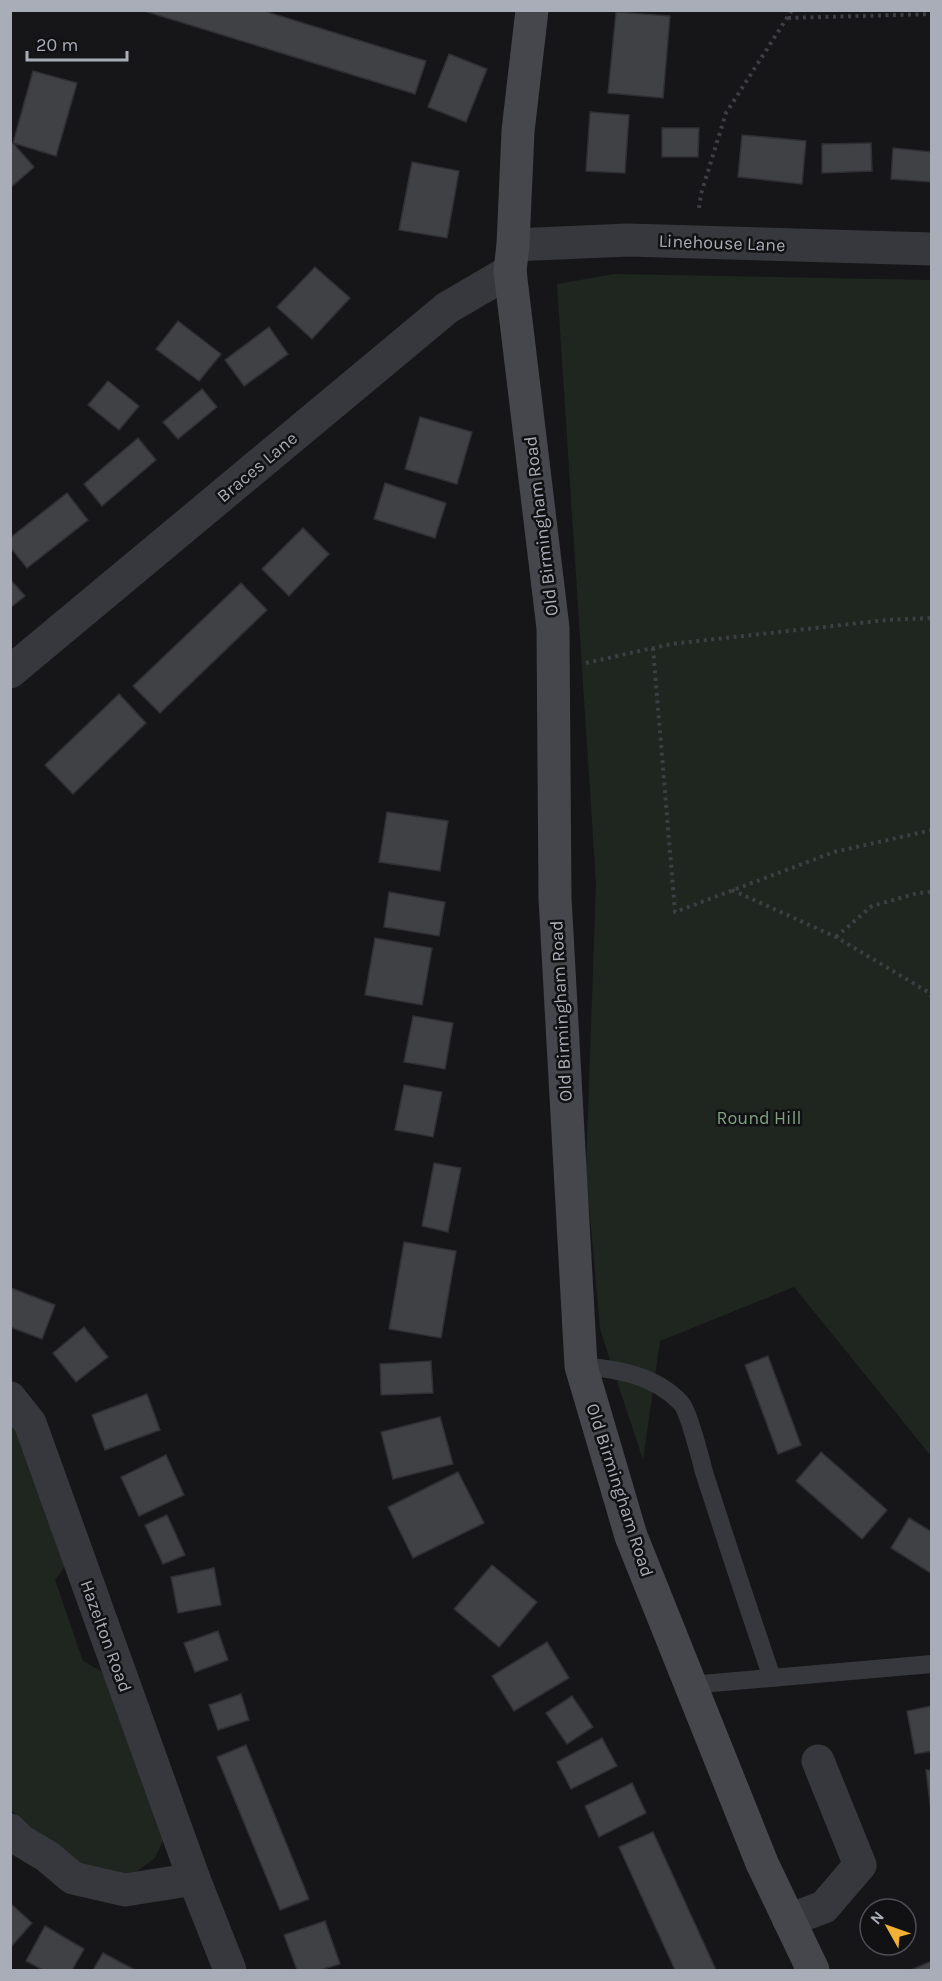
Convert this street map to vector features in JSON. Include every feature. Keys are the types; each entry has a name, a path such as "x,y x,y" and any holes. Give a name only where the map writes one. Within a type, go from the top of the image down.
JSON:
{"main road":[{"name":"Old Birmingham Road","path":"529,11 518,131 512,258 553,628 556,910 580,1366 631,1536 762,1863 813,1971"}],"street":[{"name":"Linehouse Lane","path":"512,258 628,240 932,249"},
{"name":"Braces Lane","path":"10,672 447,308 512,258"},
{"name":"Hazelton Road","path":"10,1398 30,1423 194,1880 230,1971"},
{"path":"789,1920 824,1907 860,1865 818,1761"},
{"path":"10,1830 20,1840 48,1857 74,1878 124,1890 194,1880"}],"lane":[{"path":"580,1366 605,1368 641,1377 665,1388 684,1405 724,1537 772,1678"},
{"path":"690,1685 932,1664"}],"path":[{"path":"695,242 701,194 726,113 792,10"},
{"path":"788,18 932,14"},
{"path":"553,671 671,644 932,618"},
{"path":"653,648 675,912 834,852 932,830"},
{"path":"732,890 836,938 928,992 932,997"},
{"path":"836,938 872,906 918,893 932,892"}],"green space":[{"name":"Round Hill","path":"614,274 931,280 931,1456 794,1287 660,1341 643,1460 600,1329 586,1170 596,883 557,284"},
{"path":"10,1419 14,1422 65,1566 55,1580 83,1661 104,1673 166,1834 155,1858 129,1877 65,1860 11,1810"}],"building":[{"path":"141,10 261,10 426,61 415,94"},
{"path":"616,12 670,16 663,98 608,93"},
{"path":"449,54 487,69 466,122 428,107"},
{"path":"33,71 77,83 56,156 13,143"},
{"path":"590,112 629,115 625,173 586,171"},
{"path":"662,128 699,128 698,157 662,157"},
{"path":"742,135 806,141 802,184 738,177"},
{"path":"13,143 34,167 10,188 10,145"},
{"path":"871,143 872,171 822,173 822,144"},
{"path":"893,148 932,152 931,182 891,179"},
{"path":"412,162 459,171 447,238 399,230"},
{"path":"315,267 350,298 312,339 277,307"},
{"path":"178,321 221,354 199,381 156,349"},
{"path":"269,327 288,354 244,386 225,360"},
{"path":"108,381 139,406 119,430 88,405"},
{"path":"202,389 217,407 178,439 163,422"},
{"path":"420,417 472,432 457,484 405,469"},
{"path":"138,438 156,460 102,506 84,484"},
{"path":"385,483 446,503 435,538 374,519"},
{"path":"67,493 88,520 27,568 10,547 10,538"},
{"path":"303,528 329,554 289,596 262,569"},
{"path":"10,579 25,596 10,608"},
{"path":"241,583 267,610 160,713 133,686"},
{"path":"119,694 146,723 73,794 45,765"},
{"path":"387,812 448,821 440,871 379,862"},
{"path":"389,892 445,902 439,936 384,927"},
{"path":"375,938 432,948 422,1005 365,995"},
{"path":"413,1016 453,1023 445,1069 404,1062"},
{"path":"404,1085 442,1092 433,1137 395,1130"},
{"path":"434,1163 461,1168 448,1232 422,1226"},
{"path":"404,1242 456,1251 441,1338 389,1329"},
{"path":"11,1288 55,1305 42,1339 10,1327"},
{"path":"84,1327 108,1357 76,1382 53,1353"},
{"path":"768,1356 801,1445 778,1454 745,1365"},
{"path":"431,1361 433,1393 381,1395 380,1364"},
{"path":"147,1394 160,1430 105,1450 92,1415"},
{"path":"440,1417 453,1464 393,1479 381,1432"},
{"path":"821,1452 887,1510 862,1539 796,1481"},
{"path":"166,1455 184,1495 139,1516 121,1477"},
{"path":"458,1472 484,1523 413,1558 388,1507"},
{"path":"167,1515 185,1555 163,1564 145,1525"},
{"path":"909,1518 932,1532 932,1574 891,1548"},
{"path":"492,1565 537,1602 499,1647 454,1609"},
{"path":"214,1568 221,1605 178,1613 171,1577"},
{"path":"218,1631 228,1660 195,1672 184,1643"},
{"path":"547,1642 569,1678 514,1711 492,1676"},
{"path":"241,1694 249,1720 218,1730 209,1705"},
{"path":"572,1696 593,1727 567,1744 546,1713"},
{"path":"932,1706 932,1751 915,1754 907,1711"},
{"path":"602,1738 617,1766 571,1789 557,1762"},
{"path":"246,1745 309,1899 280,1910 217,1757"},
{"path":"926,1770 932,1770 932,1820"},
{"path":"632,1783 646,1813 599,1837 585,1806"},
{"path":"653,1832 716,1970 675,1970 619,1847"},
{"path":"10,1903 32,1923 10,1948"},
{"path":"325,1921 340,1964 320,1970 297,1970 284,1935"},
{"path":"45,1926 84,1949 72,1970 43,1970 26,1961"},
{"path":"103,1953 135,1970 93,1970"},
{"path":"932,1961 932,1970 911,1970"}]}
